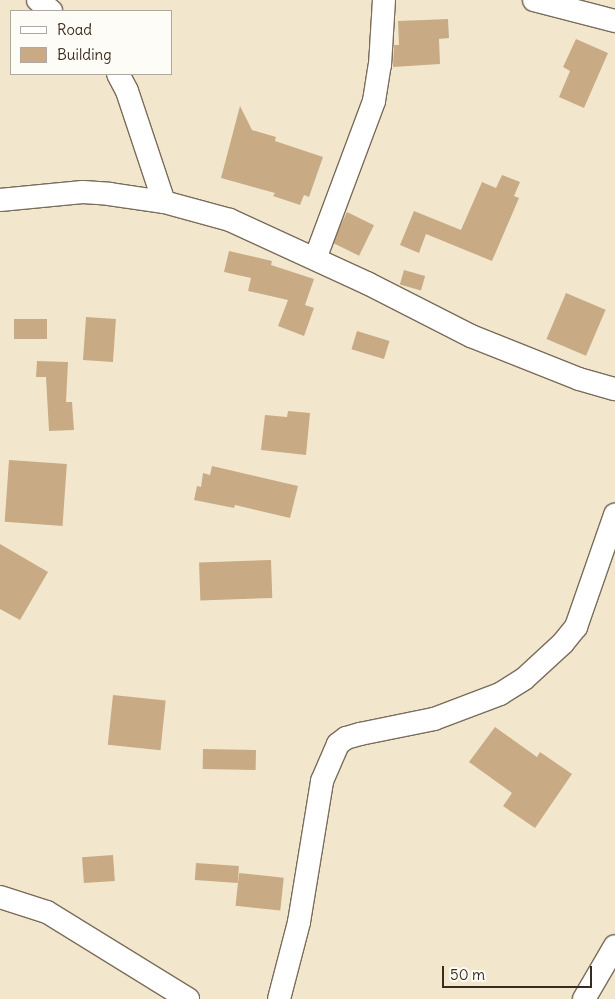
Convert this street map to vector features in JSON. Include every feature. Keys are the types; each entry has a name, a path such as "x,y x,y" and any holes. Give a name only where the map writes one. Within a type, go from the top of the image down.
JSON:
{"street":[{"path":"38,0 50,10"},
{"path":"314,259 374,101 380,65 384,0"},
{"path":"534,0 615,21"},
{"path":"119,75 127,90 164,202"},
{"path":"0,200 83,192 164,202 230,220 471,336 578,379 615,389"},
{"path":"279,999 299,922 322,781 338,744 346,738 360,734 434,719 500,694 524,679 563,643 576,627 615,515"},
{"path":"0,898 47,912 188,999"},
{"path":"584,999 615,946"}],"building":[{"path":"448,19 449,38 439,39 440,64 393,67 394,45 399,45 398,21"},
{"path":"576,39 608,53 584,108 559,97 570,71 563,67"},
{"path":"240,106 252,130 276,137 275,141 323,157 309,197 304,195 300,205 273,196 275,193 221,178"},
{"path":"502,175 520,182 514,196 519,198 492,261 426,234 419,253 400,245 414,211 461,230 482,182 496,188"},
{"path":"347,212 374,225 359,256 332,243"},
{"path":"229,251 272,261 271,265 314,279 305,305 314,308 304,336 278,326 288,300 248,291 251,278 224,272"},
{"path":"404,270 425,276 421,290 400,284"},
{"path":"566,293 606,310 586,356 546,339"},
{"path":"86,317 116,319 113,362 83,360"},
{"path":"14,319 47,319 47,339 14,339"},
{"path":"357,331 390,341 384,359 351,349"},
{"path":"37,361 68,362 66,402 72,402 74,430 49,431 46,377 36,377"},
{"path":"288,411 310,413 306,455 261,450 265,415 287,417"},
{"path":"9,460 67,464 63,526 5,522"},
{"path":"212,466 298,486 290,518 235,505 234,508 194,500 197,486 201,487 203,473 210,475"},
{"path":"0,544 48,572 20,620 0,609"},
{"path":"271,560 272,598 200,600 199,563"},
{"path":"113,695 166,701 160,750 108,745"},
{"path":"495,727 537,757 540,752 572,774 535,828 503,806 512,793 469,762"},
{"path":"203,749 256,750 256,770 203,769"},
{"path":"113,855 115,881 84,883 82,857"},
{"path":"196,863 239,866 238,883 195,880"},
{"path":"239,873 284,878 280,911 236,906"}]}
